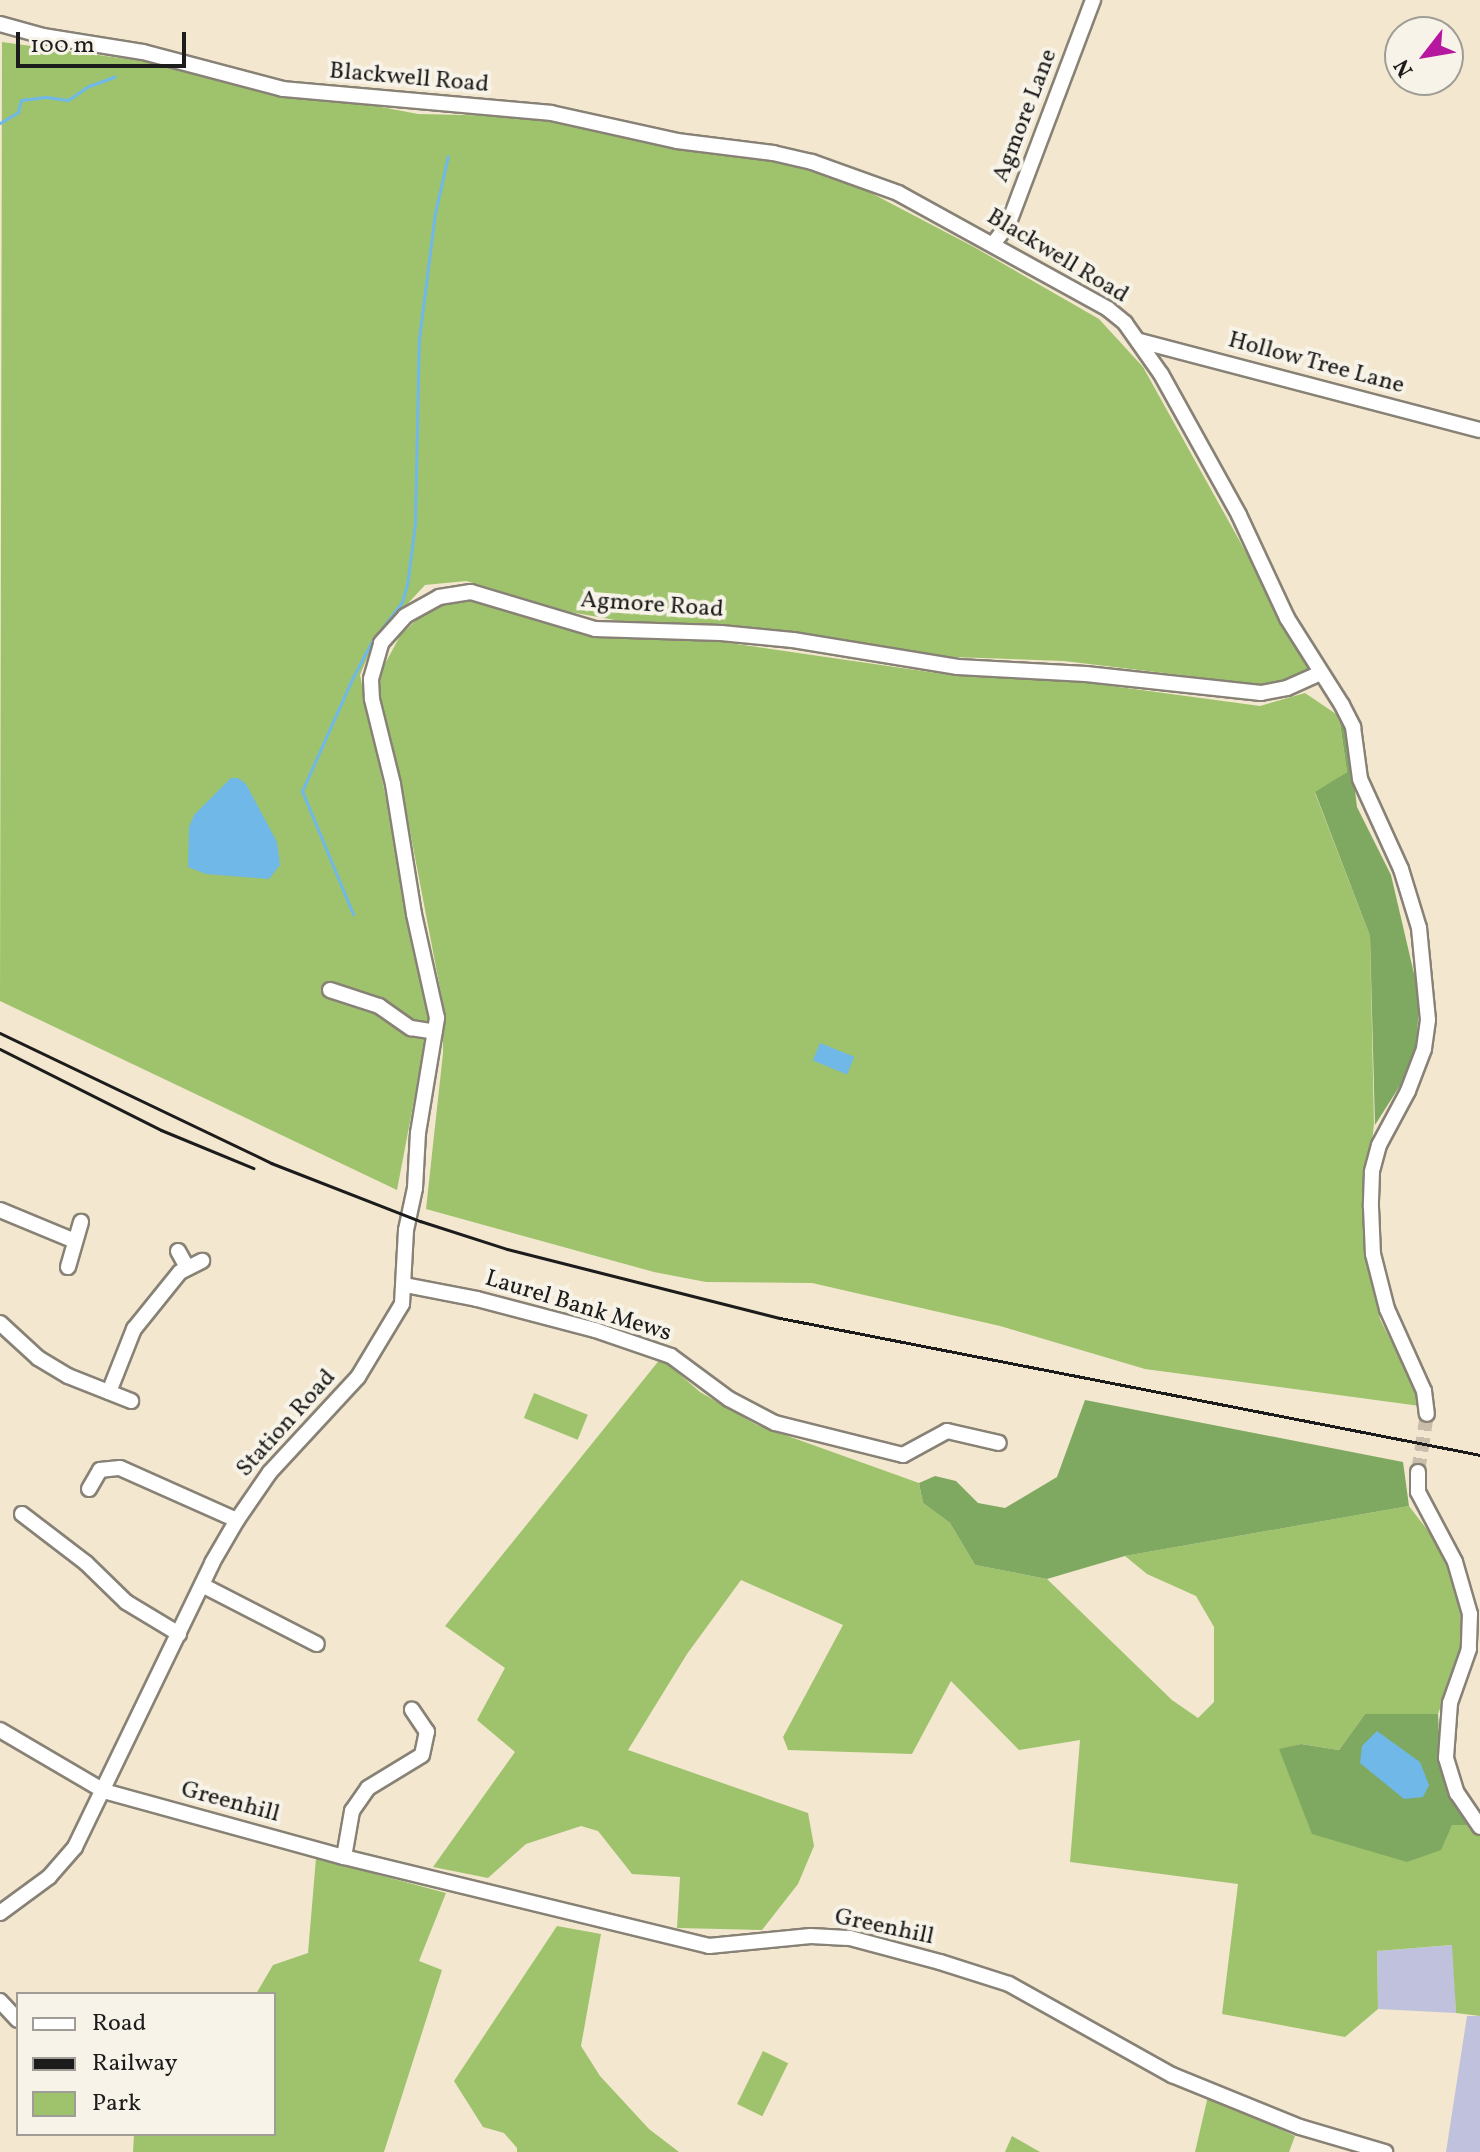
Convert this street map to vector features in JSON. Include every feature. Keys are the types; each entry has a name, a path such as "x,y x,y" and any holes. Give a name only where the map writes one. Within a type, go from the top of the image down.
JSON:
{"street":[{"name":"Agmore Lane","path":"993,244 1008,225 1093,0"},
{"name":"Blackwell Road","path":"0,24 43,36 143,52 283,89 551,113 677,141 773,153 850,173 993,244 1108,309 1140,341 1239,515 1287,618 1353,727 1360,779 1401,869 1419,928 1428,1020 1424,1049 1408,1091 1379,1145 1372,1172 1371,1207 1373,1254 1387,1309 1424,1391 1427,1414"},
{"name":"Hollow Tree Lane","path":"1140,341 1480,430"},
{"name":"Agmore Road","path":"412,1210 418,1133 437,1018 371,679 381,643 405,616 439,597 471,592 493,596 595,629 721,633 793,640 958,667 1086,674 1234,692 1287,688 1321,673"},
{"path":"330,990 379,1006 411,1028 435,1032"},
{"path":"0,1210 75,1241"},
{"name":"Station Road","path":"0,1913 61,1865 75,1847 202,1585 237,1520 270,1472 337,1404 393,1321 405,1285 405,1240 412,1210"},
{"path":"68,1267 81,1222"},
{"path":"178,1251 187,1267"},
{"path":"109,1392 134,1329 187,1267 202,1261"},
{"name":"Laurel Bank Mews","path":"405,1285 477,1299 595,1330 671,1356 729,1399 775,1423 903,1455 947,1431 999,1443"},
{"path":"0,1323 38,1358 68,1376 131,1401"},
{"path":"89,1489 100,1470 120,1468 237,1520"},
{"path":"1418,1472 1418,1492 1455,1562 1470,1614 1469,1649 1450,1703 1446,1758 1457,1793 1480,1827"},
{"path":"22,1514 86,1563 126,1602 179,1634"},
{"path":"202,1585 317,1644"},
{"path":"344,1857 352,1811 368,1788 422,1755 427,1732 412,1710"},
{"name":"Greenhill","path":"0,1730 104,1791 344,1857 709,1946 811,1936 850,1938 940,1962 1009,1984 1172,2075 1300,2127 1385,2152"},
{"path":"0,2001 16,2018"}],"shaded area":[{"path":"1453,1945 1456,2013 1378,2009 1377,1951"},
{"path":"1467,2016 1480,2016 1480,2152 1446,2152"}],"green space":[{"path":"2,42 135,60 418,114 506,116 576,125 689,150 770,160 852,183 974,247 1099,319 1143,367 1308,664 1310,675 1287,685 1264,685 1064,661 952,657 710,626 632,623 570,612 466,581 425,585 375,639 360,675 431,1011 397,1190 0,1001"},
{"path":"466,599 502,606 604,638 723,642 950,675 1067,680 1260,706 1305,693 1339,716 1347,772 1315,793 1370,936 1374,1124 1367,1187 1367,1248 1380,1319 1415,1389 1420,1406 1145,1369 1000,1326 812,1283 706,1282 654,1272 426,1209 443,1053 443,1004 397,763 379,700 381,671 400,636 420,616 442,603"},
{"path":"1339,716 1346,717 1357,807 1391,875 1419,995 1417,1043 1401,1084 1375,1125 1370,936 1315,792 1347,772"},
{"path":"661,1358 700,1392 757,1425 919,1483 923,1503 950,1523 975,1565 1047,1579 1172,1700 1198,1718 1214,1702 1214,1627 1196,1596 1147,1574 1125,1556 1409,1506 1432,1536 1453,1580 1463,1620 1462,1647 1438,1714 1365,1714 1339,1750 1301,1744 1279,1750 1452,1825 1471,1825 1480,1835 1480,2016 1456,2013 1452,1945 1377,1951 1378,2009 1345,2037 1222,2014 1238,1884 1070,1862 1080,1740 1019,1750 951,1681 912,1754 788,1750 783,1737 843,1625 741,1580 687,1654 628,1750 808,1813 814,1846 798,1884 762,1930 677,1928 680,1877 632,1874 598,1831 581,1826 526,1844 488,1878 433,1867 515,1752 477,1720 505,1668 445,1626"},
{"path":"534,1393 588,1415 578,1440 524,1418"},
{"path":"1085,1400 1403,1462 1409,1506 1125,1556 1047,1579 975,1565 950,1523 923,1503 919,1483 935,1476 956,1481 978,1503 1005,1508 1057,1477"},
{"path":"1365,1714 1438,1714 1441,1770 1451,1798 1471,1825 1452,1825 1441,1850 1407,1862 1312,1834 1279,1749 1301,1744 1339,1750"},
{"path":"316,1858 446,1893 419,1961 442,1970 384,2152 133,2152 134,2136 276,2136 276,1992 257,1992 273,1965 308,1953"},
{"path":"557,1926 601,1934 581,2046 600,2076 649,2129 679,2152 517,2152 504,2133 483,2127 454,2081"},
{"path":"763,2051 788,2063 762,2116 737,2104"},
{"path":"1208,2096 1295,2136 1289,2152 1195,2152"},
{"path":"1012,2136 1040,2152 1005,2152"}],"water":[{"path":"231,778 238,778 246,784 277,842 280,865 269,879 206,874 188,867 189,827 194,815"},
{"path":"820,1043 854,1057 847,1074 813,1061"},
{"path":"1377,1731 1420,1762 1429,1785 1423,1797 1404,1799 1360,1763 1362,1746"}],"waterway":[{"path":"0,123 18,112 21,100 46,97 68,100 89,86 114,77"},
{"path":"353,914 302,791 352,679 371,643 402,602 407,585 415,523 419,339 435,213 448,156"}],"tunnel":[{"path":"1418,1472 1427,1414"}],"railway":[{"path":"0,1033 271,1163 420,1221 507,1249 780,1318 1480,1455"},
{"path":"0,1049 161,1130 253,1168"}]}
